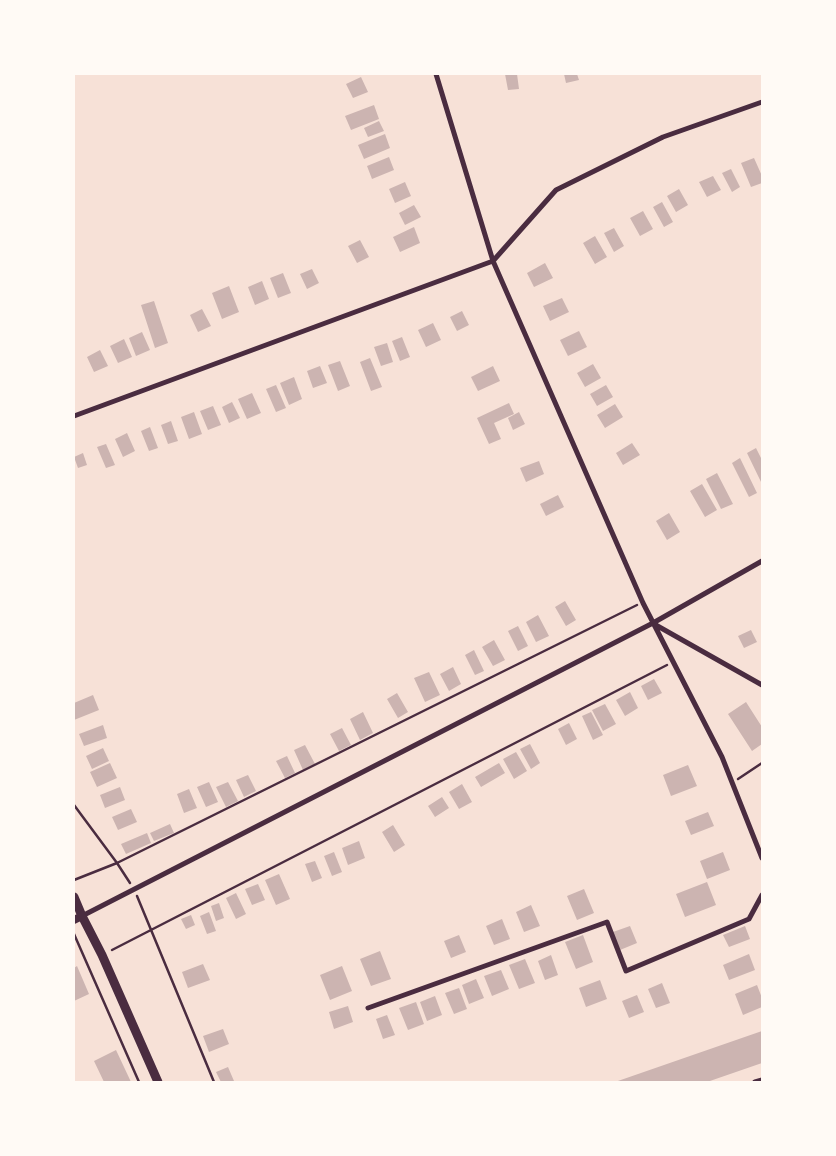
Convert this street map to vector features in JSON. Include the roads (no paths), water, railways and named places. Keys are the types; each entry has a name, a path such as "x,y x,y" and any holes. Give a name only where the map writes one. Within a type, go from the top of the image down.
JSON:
{"main road":[{"path":"74,897 78,918 102,955 158,1082"}],"street":[{"path":"436,74 493,261 643,602 722,757 762,858"},
{"path":"74,416 493,261 556,190 663,137 762,102"},
{"path":"78,918 653,623 762,561"},
{"path":"653,623 762,685"},
{"path":"368,1008 607,922 626,971 748,919 762,895"},
{"path":"756,1082 762,1080"}]}
